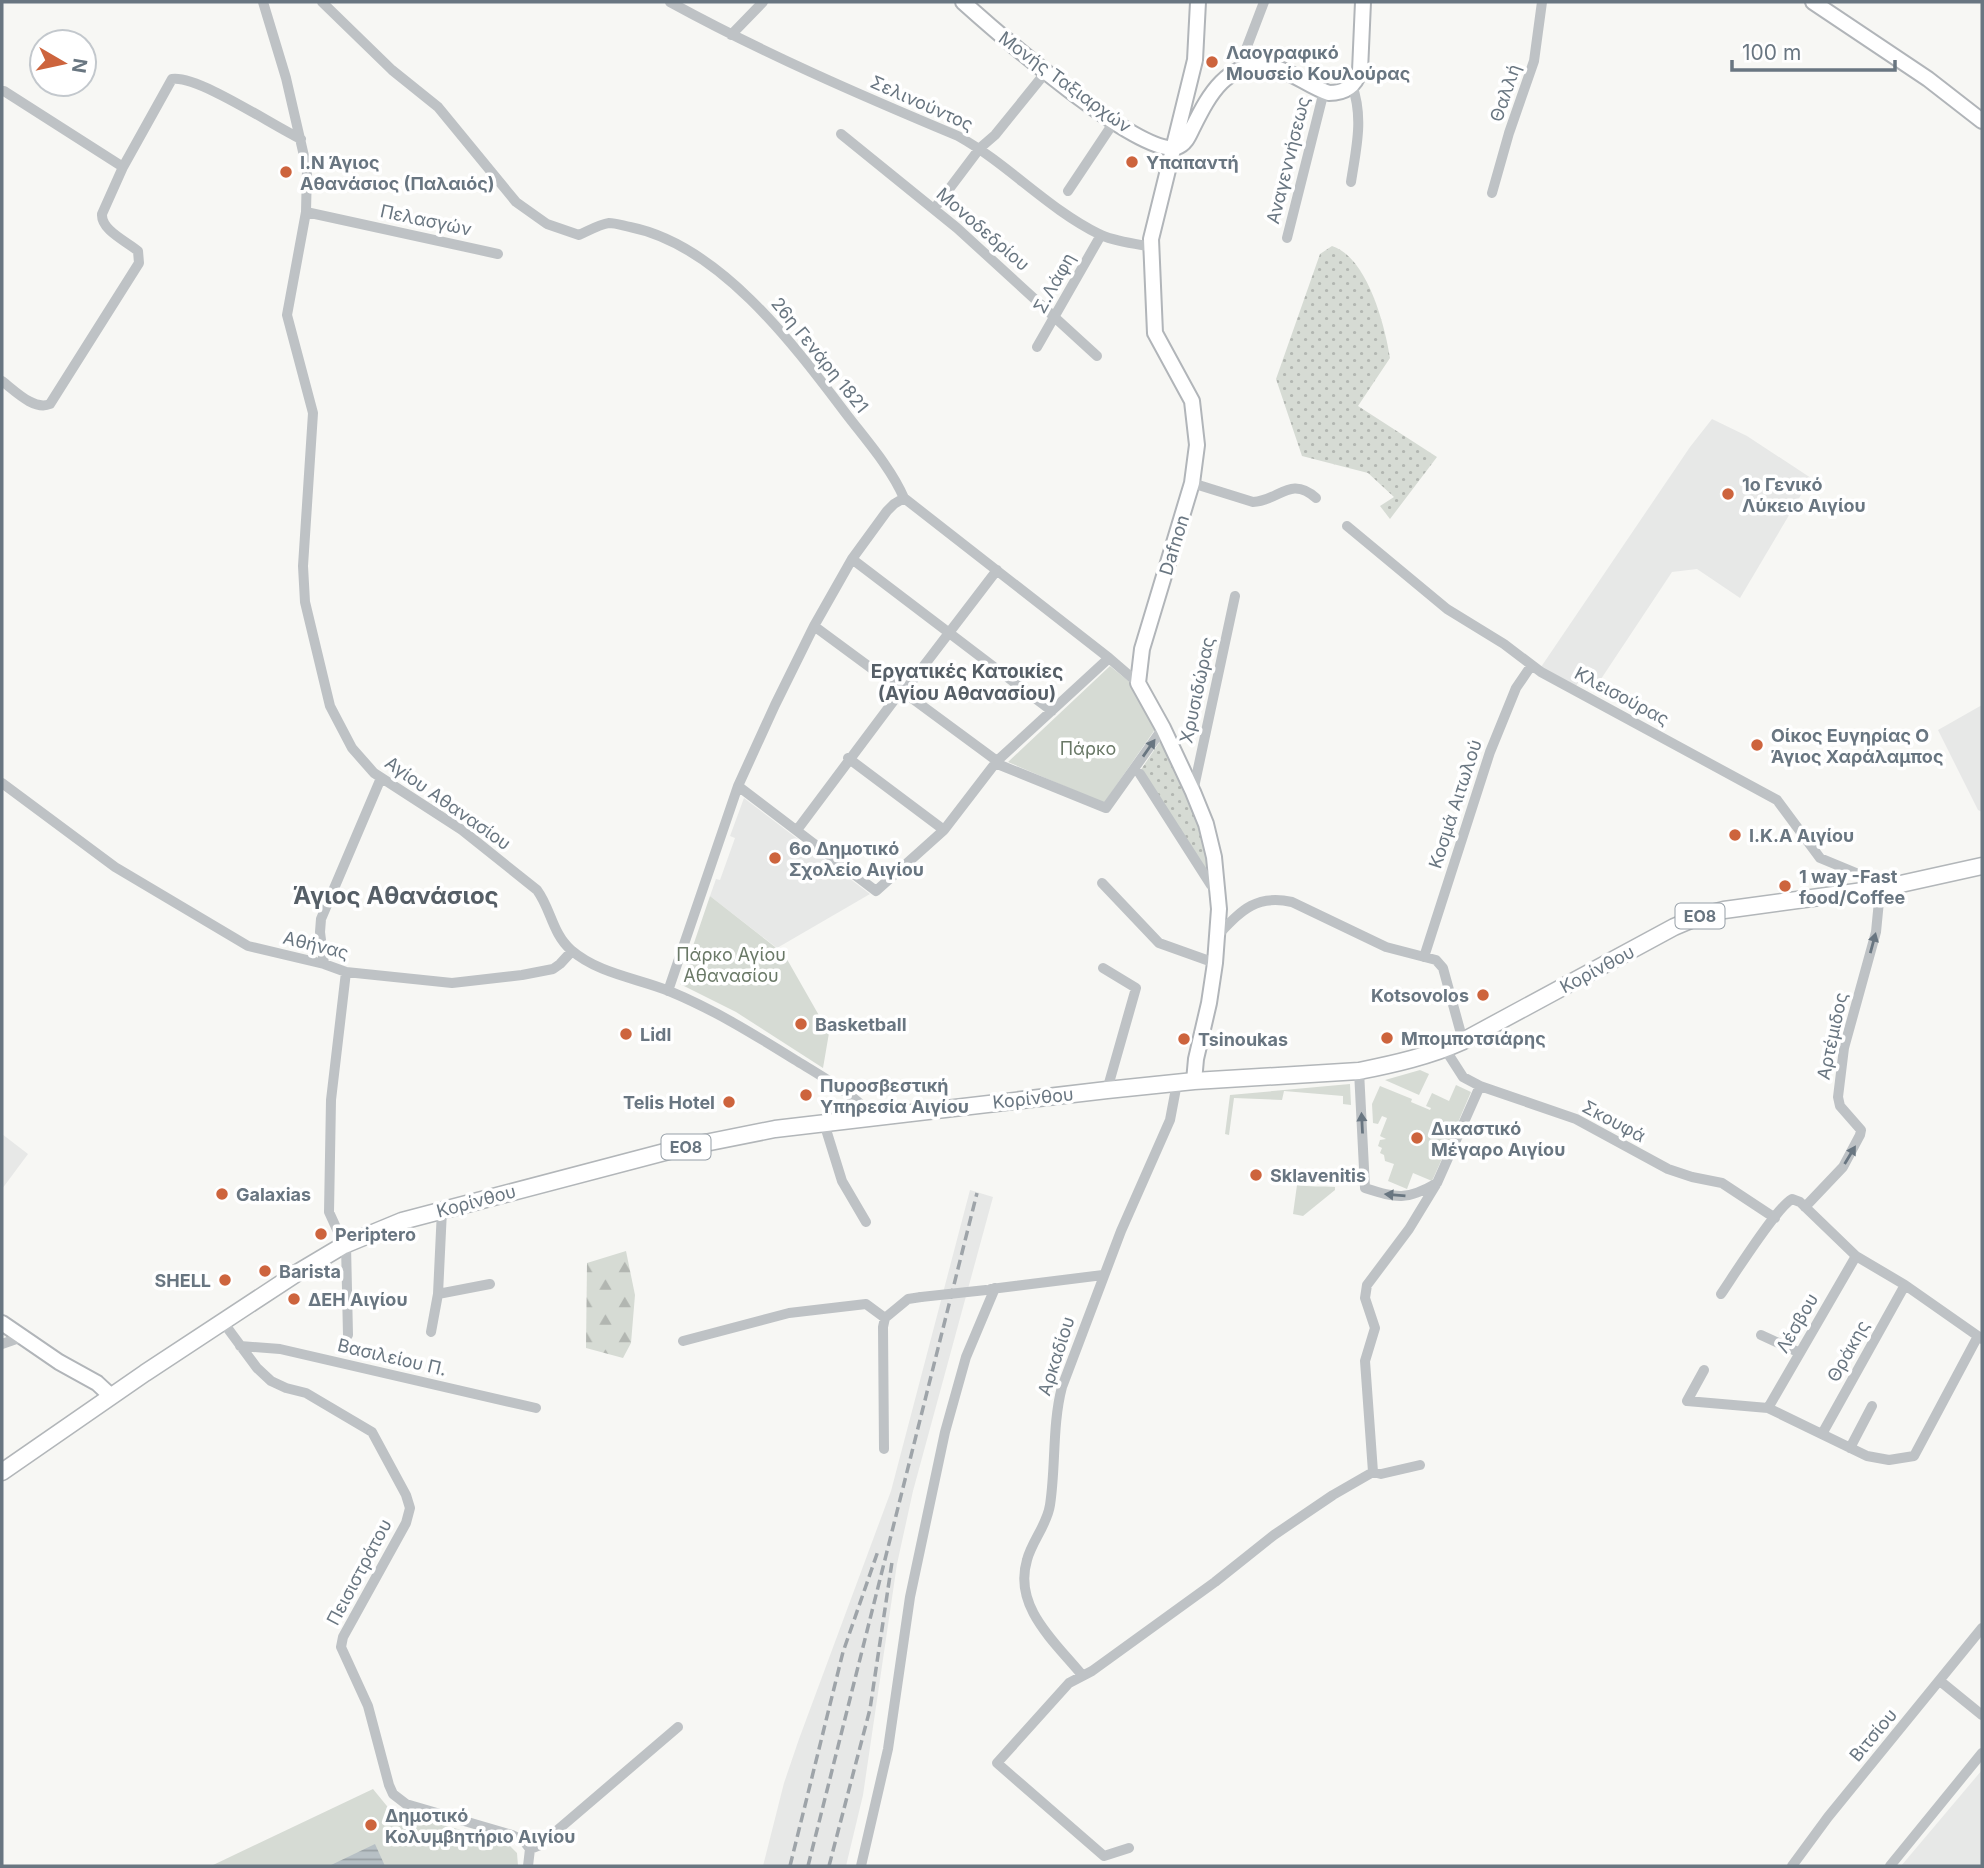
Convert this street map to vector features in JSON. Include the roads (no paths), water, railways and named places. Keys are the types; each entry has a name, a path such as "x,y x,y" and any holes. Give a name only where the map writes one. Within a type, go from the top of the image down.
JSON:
{"main road":[{"name":"Μονής Ταξιαρχών","path":"963,2 1046,72 1114,122 1160,147 1174,148"},
{"name":"Dafnon","path":"1138,683 1142,649 1192,483 1197,445 1192,401 1155,332 1152,247 1153,226 1195,60 1198,2"},
{"path":"1174,148 1187,140 1217,85 1238,70 1273,68 1324,91 1338,93 1352,85 1360,71 1363,2"},
{"path":"1813,2 1928,79 1982,121"},
{"path":"1138,683 1163,728 1210,835 1219,892 1215,963 1194,1081"},
{"name":"Κορίνθου","path":"2,1472 297,1273 345,1245 393,1224 723,1138 824,1123 1107,1090 1194,1081 1359,1071 1445,1049 1463,1041 1674,927 1700,916 1732,908 1878,889 1982,866"},
{"path":"2,1323 59,1362 97,1383 111,1396"}],"street":[{"name":"Αγίου Αθανασίου","path":"263,2 286,78 307,169 306,212 287,315 313,413 303,566 305,603 330,706 352,748 365,765 381,778 462,830 537,890 556,931 572,951 591,964 668,990 731,1020 857,1099 874,1117"},
{"name":"26η Γενάρη 1821","path":"322,2 392,70 438,107 516,202 547,224 579,235 608,223 645,230 669,239 693,253 760,307 856,428 898,485 904,498 1109,657 1138,683"},
{"name":"Σελινούντος","path":"670,2 798,68 958,136 980,148 1058,207 1101,235 1152,247"},
{"path":"731,35 763,2"},
{"path":"1238,70 1264,2"},
{"name":"Θαλλή","path":"1492,193 1534,61 1542,2"},
{"path":"934,209 980,148 995,135 1046,72"},
{"path":"2,381 36,405 43,407 50,404 139,263 138,251 101,219 123,167 167,84 176,78 214,90 301,139"},
{"path":"1351,182 1360,121 1359,103 1352,85"},
{"path":"4,91 123,167"},
{"name":"Αναγεννήσεως","path":"1287,238 1324,91"},
{"path":"1068,191 1114,122"},
{"name":"Μονοδεδρίου","path":"841,134 934,209 1097,356"},
{"name":"Πελασγών","path":"306,212 498,254"},
{"name":"Σ.Λάφη","path":"1037,347 1101,235"},
{"path":"1192,483 1254,502 1262,502 1296,487 1308,491 1316,498"},
{"path":"668,990 738,786 814,626 852,559 894,503 904,498"},
{"name":"Κλεισούρας","path":"1347,526 1447,609 1504,643 1531,666 1777,800 1820,858 1861,875 1878,889"},
{"path":"852,559 1052,710"},
{"path":"797,830 848,758 997,570"},
{"name":"Χρυσιδώρας","path":"1193,792 1235,596"},
{"path":"814,626 996,762 1106,808 1163,728"},
{"path":"738,786 876,891 944,830 996,762 1109,657"},
{"name":"Κοσμά Αιτωλού","path":"1424,957 1490,752 1516,688 1531,666"},
{"path":"848,758 944,830"},
{"path":"1140,775 1211,885 1219,892"},
{"path":"324,964 321,919 381,778"},
{"name":"Αθήνας","path":"2,783 74,838 157,894 248,946 346,972 452,983 553,969 572,951"},
{"path":"1102,883 1160,943 1215,963"},
{"name":"Αρτέμιδος","path":"1805,1207 1843,1167 1860,1135 1861,1130 1840,1106 1838,1097 1844,1048 1876,932 1878,889"},
{"path":"1217,936 1250,905 1281,899 1386,947 1436,960 1443,968 1463,1041"},
{"path":"1103,968 1136,988 1107,1090"},
{"path":"346,972 331,1100 329,1212 345,1245 348,1335"},
{"name":"Σκουφά","path":"1445,1049 1463,1077 1480,1086 1576,1119 1668,1169 1722,1183 1775,1218"},
{"path":"1359,1071 1365,1188 1396,1198 1437,1183"},
{"name":"Αρκαδίου","path":"1082,1675 1032,1615 1025,1591 1024,1574 1027,1560 1050,1508 1057,1404 1103,1275 1170,1120 1177,1083"},
{"path":"1373,1472 1365,1361 1375,1328 1365,1293 1367,1285 1409,1229 1437,1183 1480,1086"},
{"path":"824,1123 842,1181 866,1222"},
{"path":"1704,1370 1687,1401 1768,1408 1867,1456 1889,1460 1914,1456 1980,1337 1905,1285 1856,1256 1796,1200 1790,1200 1775,1218 1721,1294"},
{"path":"431,1332 438,1294 442,1210"},
{"name":"Λέσβου","path":"1768,1408 1856,1256"},
{"path":"884,1449 883,1327 885,1318 908,1299 1103,1275"},
{"path":"438,1294 490,1284"},
{"name":"Θράκης","path":"1822,1434 1905,1285"},
{"path":"861,1866 888,1749 910,1597 945,1432 965,1357 991,1289"},
{"path":"683,1341 789,1313 866,1304 885,1318"},
{"name":"Πεισιστράτου","path":"223,1322 257,1368 271,1381 306,1393 372,1432 406,1495 410,1508 406,1523 343,1637 341,1647 368,1706 393,1794 406,1804 512,1835 523,1840 530,1849"},
{"path":"1761,1335 1800,1353"},
{"path":"2,1344 22,1337"},
{"name":"Βασιλείου Π.","path":"240,1346 280,1349 536,1408"},
{"path":"1850,1448 1872,1406"},
{"path":"1129,1848 1104,1856 997,1763 1069,1683 1092,1671 1215,1582 1274,1535 1373,1472 1381,1474 1420,1465"},
{"name":"Βιτσίου","path":"1792,1866 1828,1817 1982,1628"},
{"path":"1940,1681 1982,1714"},
{"path":"528,1866 530,1849 540,1844 678,1727"},
{"path":"1890,1866 1982,1753"}],"railway":[{"path":"808,1866 977,1193"},
{"path":"790,1866 843,1652 878,1551"},
{"path":"829,1866 870,1709 892,1562"}],"place":[{"name":"Λαογραφικό Μουσείο Κουλούρας","path":"1212,62"},
{"name":"Υπαπαντή","path":"1132,162"},
{"name":"Ι.Ν Άγιος Αθανάσιος (Παλαιός)","path":"286,172"},
{"name":"1o Γενικό Λύκειο Αιγίου","path":"1728,494"},
{"name":"Οίκος Ευγηρίας Ο Άγιος Χαράλαμπος","path":"1757,745"},
{"name":"Ι.Κ.Α Αιγίου","path":"1735,835"},
{"name":"6ο Δημοτικό Σχολείο Αιγίου","path":"775,858"},
{"name":"1 way -Fast food/Coffee","path":"1785,886"},
{"name":"Kotsovolos","path":"1483,995"},
{"name":"Basketball","path":"801,1024"},
{"name":"Lidl","path":"626,1034"},
{"name":"Μπομποτσιάρης","path":"1387,1038"},
{"name":"Tsinoukas","path":"1184,1039"},
{"name":"Πυροσβεστική Υπηρεσία Αιγίου","path":"806,1095"},
{"name":"Telis Hotel","path":"729,1102"},
{"name":"Δικαστικό Μέγαρο Αιγίου","path":"1417,1138"},
{"name":"Sklavenitis","path":"1256,1175"},
{"name":"Galaxias","path":"222,1194"},
{"name":"Periptero","path":"321,1234"},
{"name":"Barista","path":"265,1271"},
{"name":"SHELL","path":"225,1280"},
{"name":"ΔΕΗ Αιγίου","path":"294,1299"},
{"name":"Δημοτικό Κολυμβητήριο Αιγίου","path":"371,1825"}],"district":[{"name":"Εργατικές Κατοικίες (Αγίου Αθανασίου)","path":"967,682"},
{"name":"Άγιος Αθανάσιος","path":"396,895"}],"park label":[{"name":"Πάρκο","path":"1088,748"},
{"name":"Πάρκο Αγίου Αθανασίου","path":"731,964"}]}
